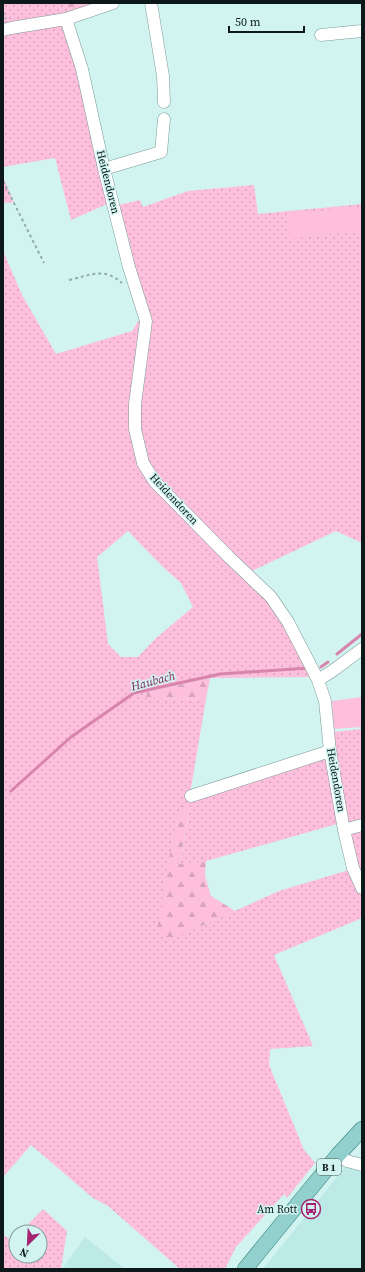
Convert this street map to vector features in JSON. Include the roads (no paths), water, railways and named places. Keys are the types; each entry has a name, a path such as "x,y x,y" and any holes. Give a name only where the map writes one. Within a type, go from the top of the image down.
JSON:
{"main road":[{"name":"B 1","path":"245,1269 338,1155 362,1129"}],"street":[{"path":"3,30 66,19 113,3"},
{"path":"151,3 163,76 164,102"},
{"name":"Heidendoren","path":"66,19 82,69 104,169 129,267 146,321 135,404 135,429 143,463 155,482 271,597 288,622 318,680 325,701 330,751 344,830 353,868 362,888"},
{"path":"321,35 362,31"},
{"path":"104,169 161,152 164,118"},
{"path":"318,680 362,649"},
{"path":"191,796 330,751"},
{"path":"344,830 362,825"},
{"path":"338,1155 347,1161 362,1165"}],"waterway":[{"name":"Haubach","path":"337,654 362,634"},
{"name":"Haubach","path":"321,667 328,662"},
{"name":"Haubach","path":"11,791 71,737 134,693 220,674 308,668"}],"place":[{"name":"Am Rott","path":"311,1209"}]}
